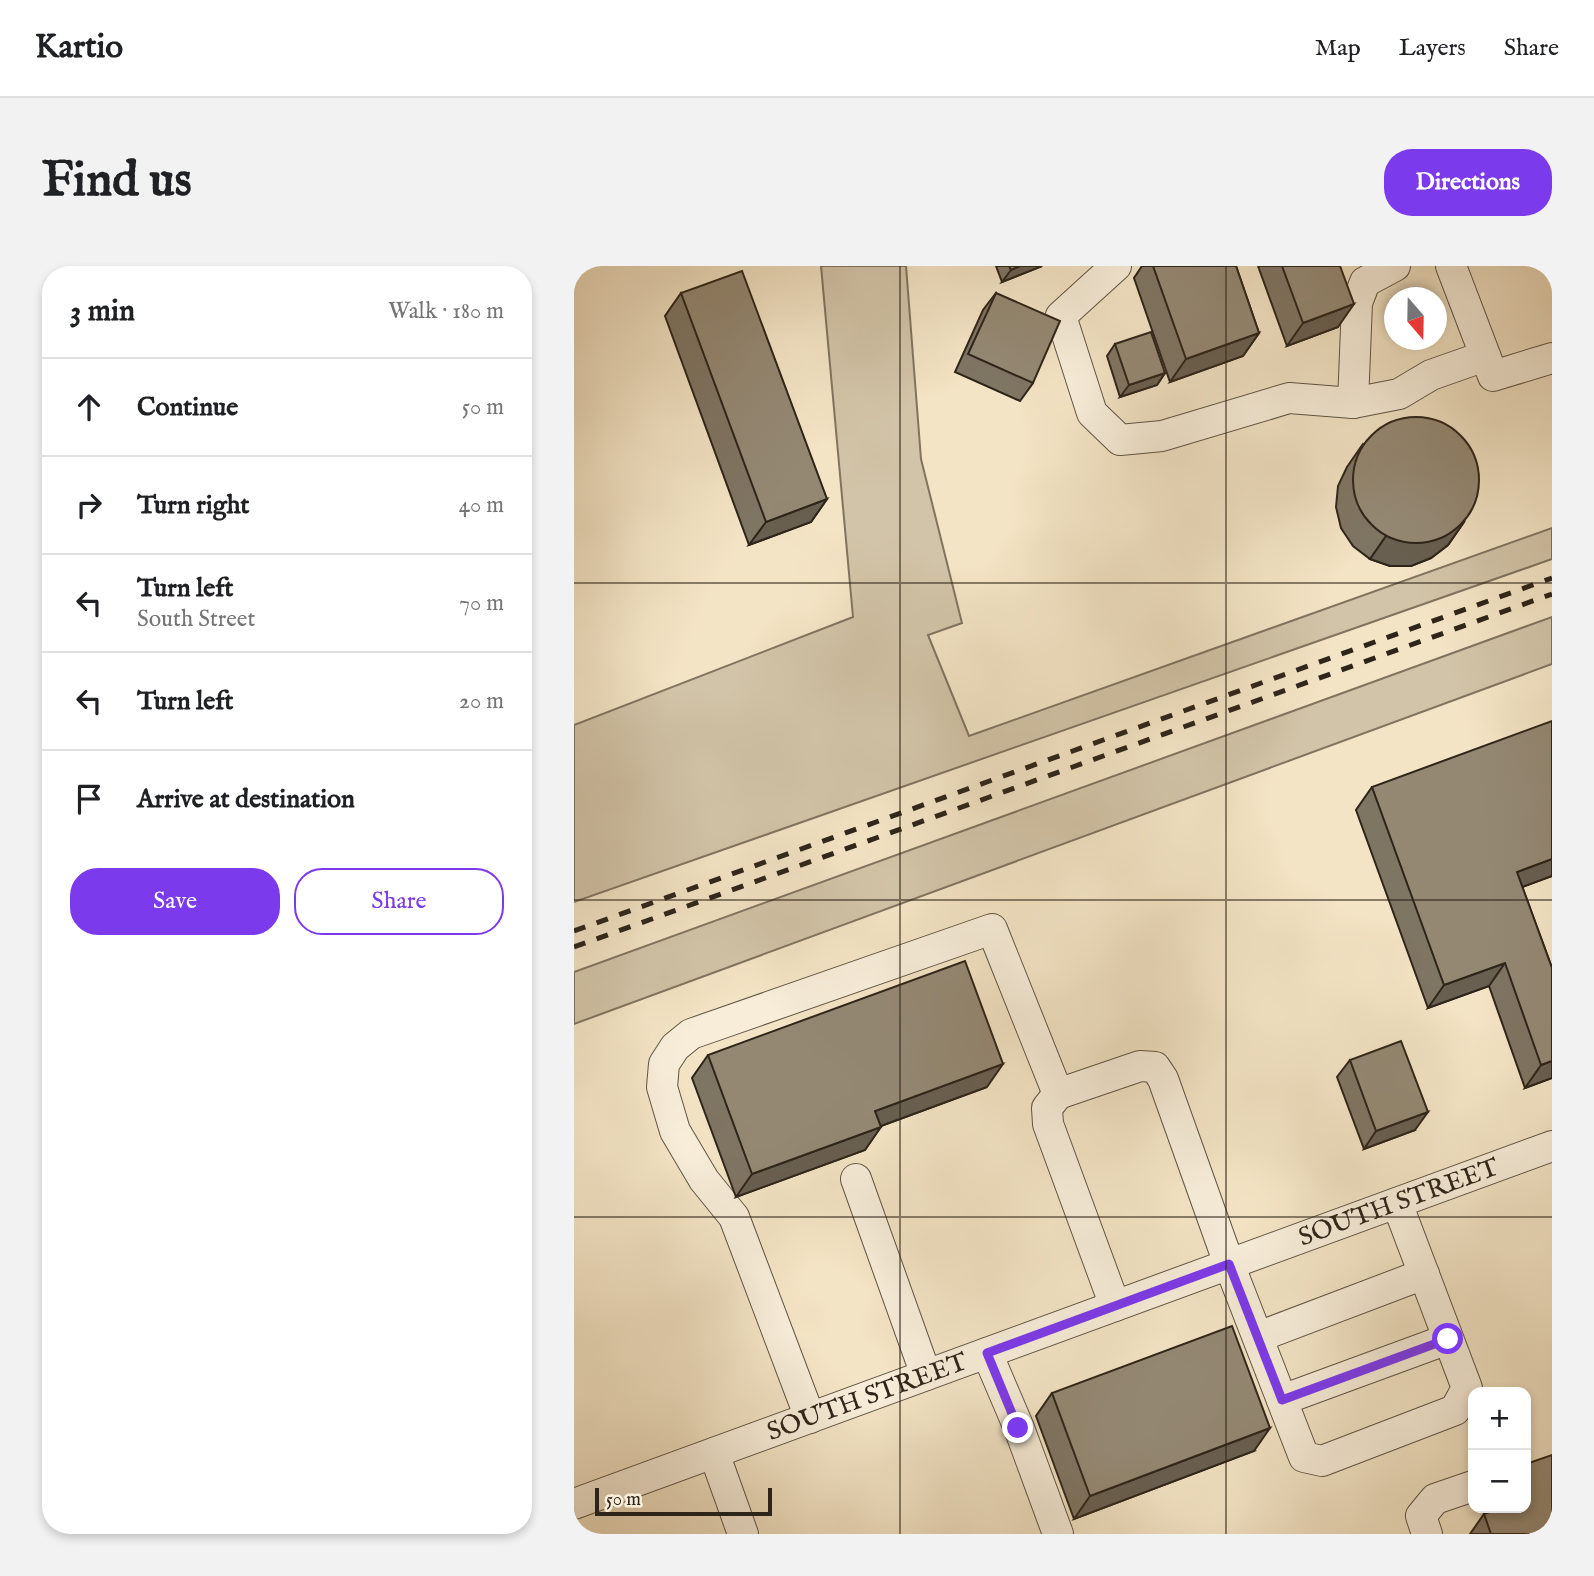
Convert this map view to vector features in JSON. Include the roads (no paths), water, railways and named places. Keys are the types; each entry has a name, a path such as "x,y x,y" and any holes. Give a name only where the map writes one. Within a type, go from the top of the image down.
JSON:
{"street":[{"path":"1116,266 1061,316 1092,413 1120,440 1162,436 1289,398 1353,403 1399,394 1431,375 1552,358"},
{"path":"1353,403 1357,303 1365,282 1395,266"},
{"path":"1451,266 1489,366"},
{"path":"810,1418 734,1217 704,1180 675,1131 662,1087 664,1064 675,1047 691,1034 992,929 1058,1094"},
{"path":"1115,1306 1048,1124 1047,1108 1058,1094 1140,1066 1155,1067 1163,1079 1229,1264 1304,1457 1322,1461 1455,1410 1467,1388 1397,1203"},
{"name":"SOUTH STREET","path":"574,1504 1552,1146"},
{"path":"856,1179 926,1375"},
{"path":"1258,1337 1424,1273"},
{"path":"1282,1400 1448,1339"},
{"path":"987,1353 1058,1534"},
{"path":"715,1453 743,1534"},
{"path":"1427,1534 1421,1517 1435,1499 1468,1488"}],"railway":[{"path":"574,931 1552,578"},
{"path":"574,947 1552,594"}]}
